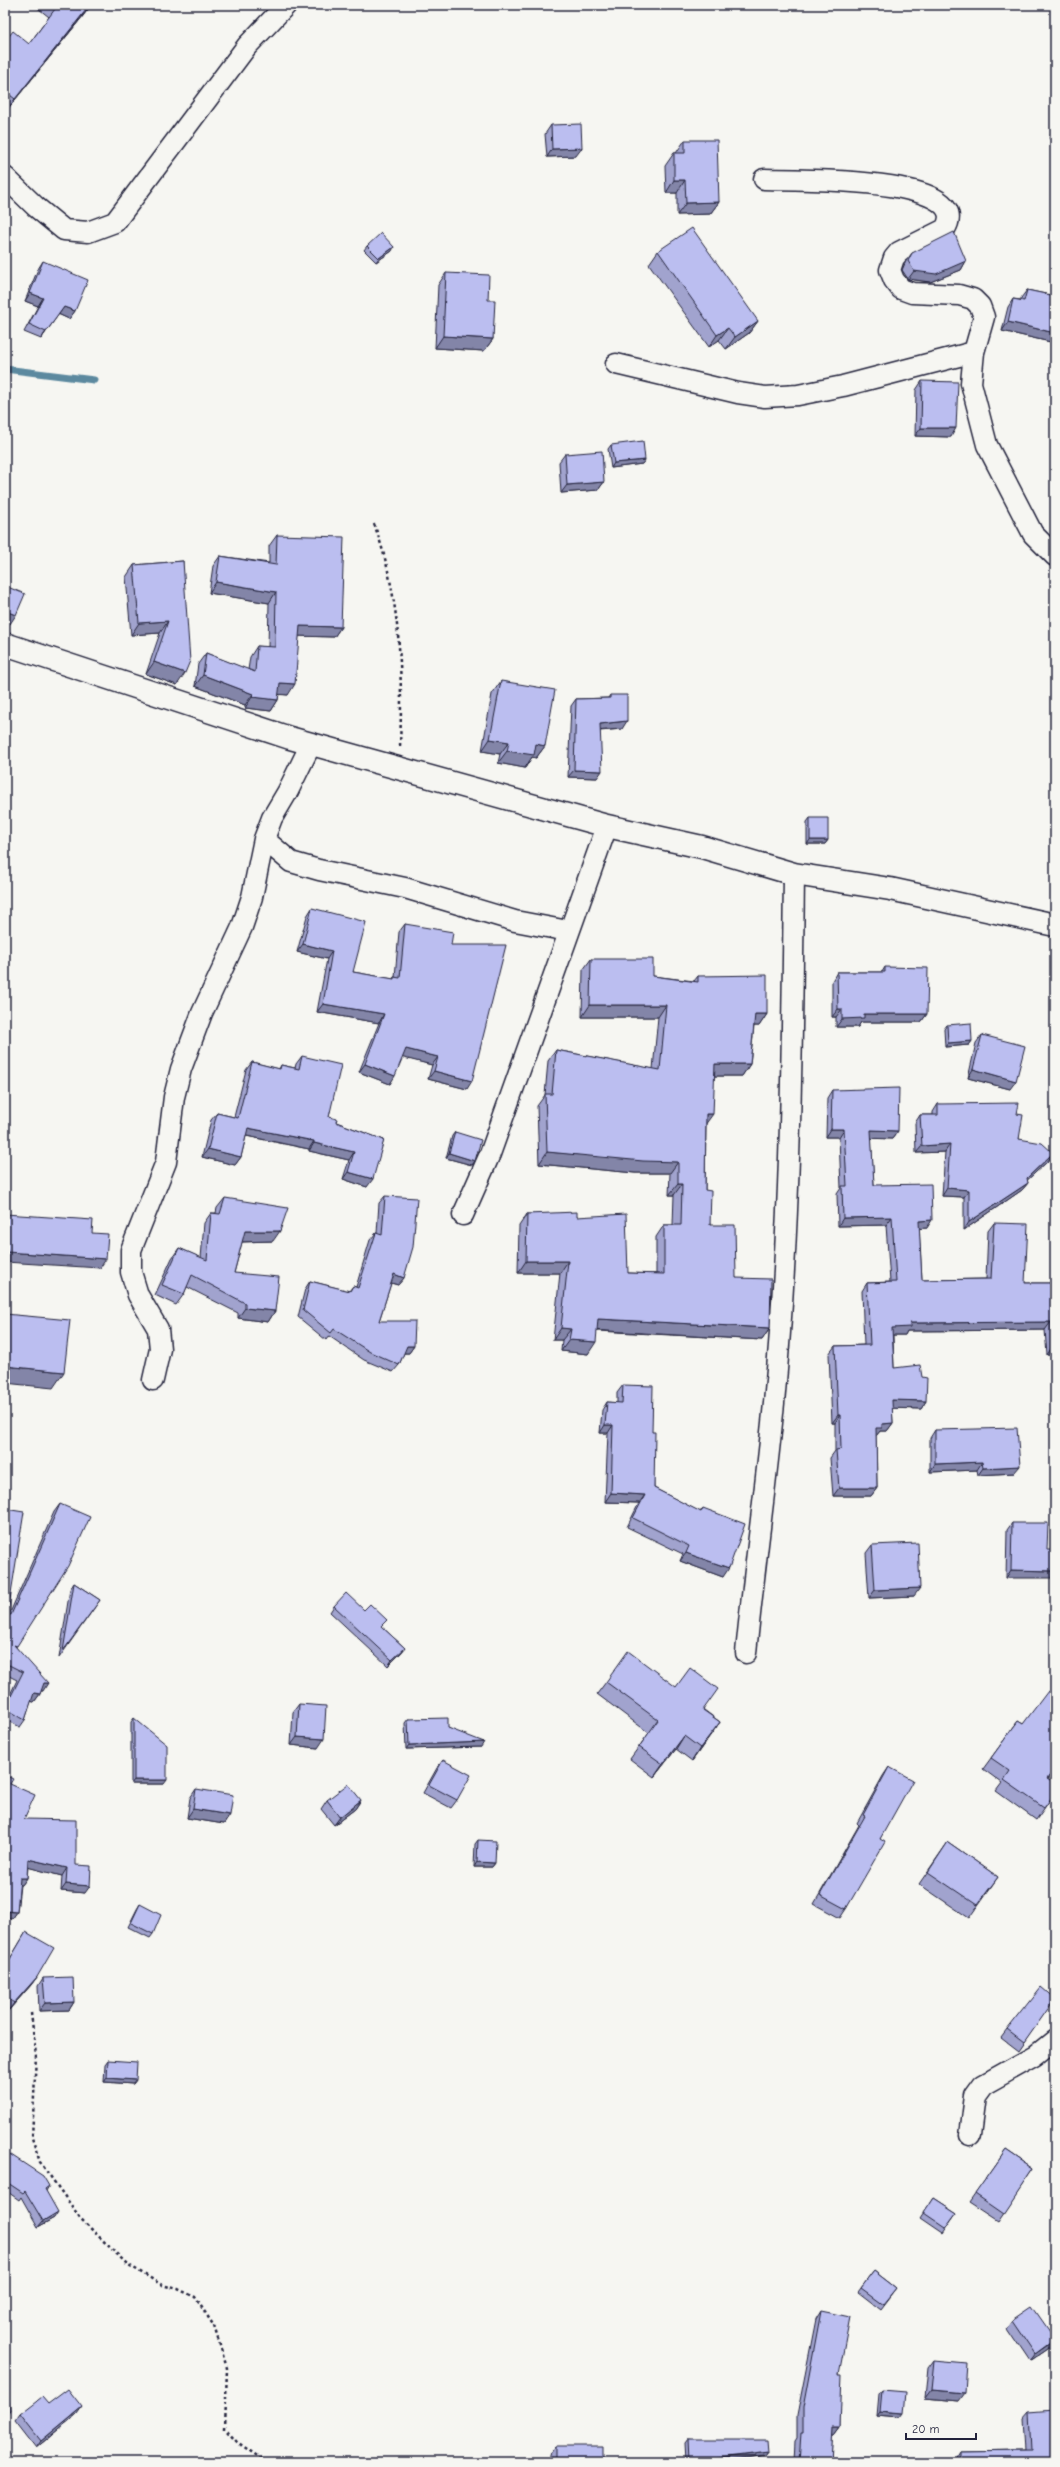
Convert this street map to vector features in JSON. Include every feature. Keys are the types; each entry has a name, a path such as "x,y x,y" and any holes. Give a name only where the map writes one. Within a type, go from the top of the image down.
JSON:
{"street":[{"path":"5,177 36,208 64,230 88,232 115,222 247,46 286,5"},
{"path":"764,179 833,180 912,189 939,200 945,205 949,216 945,229 899,252 894,258 890,270 894,280 906,292 959,295 973,299 980,306 984,317 974,352 971,383 987,445 1033,534 1055,556"},
{"path":"616,364 738,393 765,397 798,395 843,386 974,352"},
{"path":"5,644 311,744 607,826 702,847 794,874 890,889 1055,925"},
{"path":"153,1380 160,1349 158,1329 136,1289 131,1272 131,1250 166,1162 174,1097 181,1069 202,1013 242,927 252,897 264,839 272,818 288,792 311,744"},
{"path":"463,1215 490,1154 568,931 607,826"},
{"path":"264,839 291,862 319,870 405,888 515,921 568,931"},
{"path":"746,1653 774,1403 784,1248 792,1044 794,874"},
{"path":"970,2135 975,2096 983,2085 1035,2056 1055,2040"}],"path":[{"path":"374,524 382,545 389,575 400,668 399,768"},
{"path":"31,2013 36,2055 32,2138 40,2162 81,2219 127,2264 162,2285 178,2289 195,2297 214,2326 227,2368 225,2429 237,2442 266,2462"}],"building":[{"path":"58,5 90,5 15,99 5,91 5,68 9,63 5,60 5,41 13,31 29,44"},
{"path":"581,124 582,148 552,149 551,125"},
{"path":"685,140 717,140 719,202 686,203 685,180 674,180 674,153 685,153"},
{"path":"692,228 758,321 735,337 728,328 717,335 658,251"},
{"path":"954,232 966,261 936,274 914,271 908,261 912,253"},
{"path":"381,233 394,247 379,258 367,246"},
{"path":"43,261 88,280 75,311 64,307 46,332 29,324 43,298 30,293"},
{"path":"446,273 489,275 488,300 495,300 493,339 443,336"},
{"path":"1027,290 1055,296 1055,333 1008,322 1013,299 1024,301"},
{"path":"922,381 958,382 956,428 921,428"},
{"path":"643,441 645,460 614,463 611,445"},
{"path":"602,451 604,482 567,485 565,454"},
{"path":"277,535 344,537 341,627 300,626 295,684 280,683 278,700 252,697 253,694 203,675 206,653 255,672 257,646 275,647 276,592 216,582 220,556 276,565"},
{"path":"183,561 190,661 185,673 154,662 168,621 139,623 134,565"},
{"path":"5,586 25,594 16,615 5,611"},
{"path":"501,681 555,690 545,746 536,744 534,755 507,751 509,742 490,739"},
{"path":"610,695 627,695 627,721 600,724 602,771 574,770 576,699 610,698"},
{"path":"810,818 828,818 828,840 810,840"},
{"path":"312,908 366,922 353,972 394,979 394,977 400,978 405,924 453,932 451,945 506,945 472,1081 434,1071 438,1057 406,1049 395,1076 365,1064 384,1014 323,1004 332,951 303,944"},
{"path":"591,959 653,959 653,976 698,982 698,976 767,975 767,1014 755,1014 750,1064 715,1064 713,1114 706,1114 705,1190 711,1191 710,1225 735,1225 736,1278 771,1279 770,1328 598,1319 596,1342 569,1340 571,1329 561,1328 568,1261 526,1261 527,1214 577,1212 577,1217 626,1214 628,1273 664,1274 664,1225 681,1225 682,1184 678,1184 678,1162 643,1161 547,1152 545,1094 552,1094 556,1050 660,1070 666,1005 590,1005"},
{"path":"885,967 928,968 927,1014 864,1014 864,1018 842,1019 842,1009 838,1009 837,972 885,972"},
{"path":"971,1023 972,1041 948,1043 947,1025"},
{"path":"982,1035 1025,1046 1016,1081 973,1069"},
{"path":"302,1056 341,1065 329,1117 337,1119 336,1122 384,1140 373,1179 348,1172 354,1152 314,1143 314,1141 248,1128 241,1157 208,1149 217,1113 238,1118 252,1062 280,1069 281,1065 299,1069"},
{"path":"899,1088 898,1131 871,1130 874,1185 931,1184 932,1220 919,1221 922,1280 991,1279 994,1223 1028,1224 1025,1283 1055,1283 1055,1347 1052,1347 1051,1322 910,1323 910,1327 892,1328 894,1368 920,1365 922,1377 927,1378 926,1401 892,1400 893,1423 882,1424 882,1428 876,1428 877,1488 839,1488 836,1450 841,1449 835,1346 870,1345 867,1283 896,1282 892,1217 843,1218 842,1186 847,1186 844,1129 831,1129 832,1090"},
{"path":"1019,1103 1017,1114 1023,1115 1019,1139 1042,1143 1053,1153 1027,1178 1028,1183 969,1222 969,1190 947,1188 950,1144 922,1146 920,1115 938,1115 938,1104"},
{"path":"455,1132 481,1140 475,1161 449,1153"},
{"path":"385,1196 417,1198 413,1247 404,1278 394,1274 379,1321 415,1321 414,1346 407,1346 399,1365 370,1352 334,1329 331,1333 303,1310 310,1281 350,1291 353,1286 358,1288 376,1233 382,1235"},
{"path":"225,1198 288,1208 280,1231 245,1231 234,1273 279,1277 275,1311 245,1308 245,1303 192,1275 184,1294 162,1285 179,1248 207,1260 211,1213 220,1214"},
{"path":"5,1214 93,1220 92,1233 108,1234 106,1259 7,1252 7,1249 5,1249"},
{"path":"5,1314 70,1320 64,1372 5,1366"},
{"path":"623,1385 653,1386 652,1432 655,1432 654,1488 701,1512 703,1508 745,1524 729,1568 686,1553 689,1546 633,1518 645,1495 611,1493 613,1425 605,1425 607,1402 622,1403"},
{"path":"1017,1428 1020,1466 983,1468 982,1462 935,1464 935,1430"},
{"path":"60,1504 90,1517 68,1566 17,1646 14,1645 48,1683 44,1683 40,1694 34,1693 25,1720 5,1708 23,1672 5,1663 5,1614 11,1615"},
{"path":"5,1509 24,1512 8,1612 5,1611"},
{"path":"1012,1523 1048,1523 1047,1550 1055,1550 1055,1571 1011,1570"},
{"path":"918,1543 920,1588 875,1590 872,1545"},
{"path":"74,1583 100,1600 63,1651"},
{"path":"346,1593 364,1610 370,1604 387,1620 381,1626 405,1648 392,1660 334,1606"},
{"path":"628,1651 676,1687 690,1668 718,1689 703,1710 720,1722 700,1748 684,1736 663,1764 639,1747 658,1720 606,1682"},
{"path":"1048,1691 1055,1696 1055,1768 1047,1779 1055,1784 1055,1793 1044,1808 1004,1780 1010,1771 991,1758 1018,1721 1023,1724"},
{"path":"299,1704 326,1706 324,1739 297,1737"},
{"path":"134,1718 167,1745 167,1780 134,1780"},
{"path":"448,1718 448,1728 484,1742 409,1745 408,1719"},
{"path":"443,1760 471,1775 457,1800 429,1785"},
{"path":"889,1767 913,1780 880,1839 885,1842 846,1909 820,1895 865,1816 863,1815"},
{"path":"5,1775 13,1779 10,1784 35,1795 24,1819 76,1820 76,1865 91,1866 90,1886 66,1884 67,1868 28,1859 27,1878 20,1878 17,1912 5,1911"},
{"path":"348,1784 361,1800 340,1817 327,1800"},
{"path":"196,1789 233,1795 230,1815 193,1809"},
{"path":"478,1840 496,1841 495,1863 477,1862"},
{"path":"948,1842 998,1877 977,1905 928,1872"},
{"path":"140,1904 161,1915 153,1934 131,1923"},
{"path":"26,1932 54,1948 37,1977 14,2003 5,1996 5,1962 7,1964"},
{"path":"73,1977 74,2002 45,2003 43,1978"},
{"path":"1041,1987 1055,1999 1024,2043 1007,2030"},
{"path":"108,2060 137,2062 136,2080 107,2078"},
{"path":"1006,2150 1034,2169 1004,2214 975,2194"},
{"path":"5,2151 43,2176 49,2186 45,2189 58,2212 43,2221 25,2191 23,2193 5,2181"},
{"path":"934,2198 957,2213 946,2228 924,2213"},
{"path":"874,2271 896,2288 883,2304 861,2288"},
{"path":"1032,2306 1055,2339 1036,2353 1013,2319"},
{"path":"821,2311 850,2317 839,2374 842,2374 840,2428 833,2428 831,2462 799,2462 801,2433 803,2433 803,2408"},
{"path":"934,2360 966,2363 964,2393 931,2390"},
{"path":"5,2372 10,2411 5,2411"},
{"path":"68,2389 82,2407 41,2441 20,2414 42,2397 48,2404"},
{"path":"882,2390 906,2392 904,2414 880,2412"},
{"path":"1055,2409 1055,2462 960,2462 960,2451 1031,2450 1029,2411"},
{"path":"688,2440 769,2440 770,2452 689,2462"},
{"path":"555,2446 604,2446 604,2462 555,2462"}],"waterway":[{"path":"5,369 94,380"}]}
